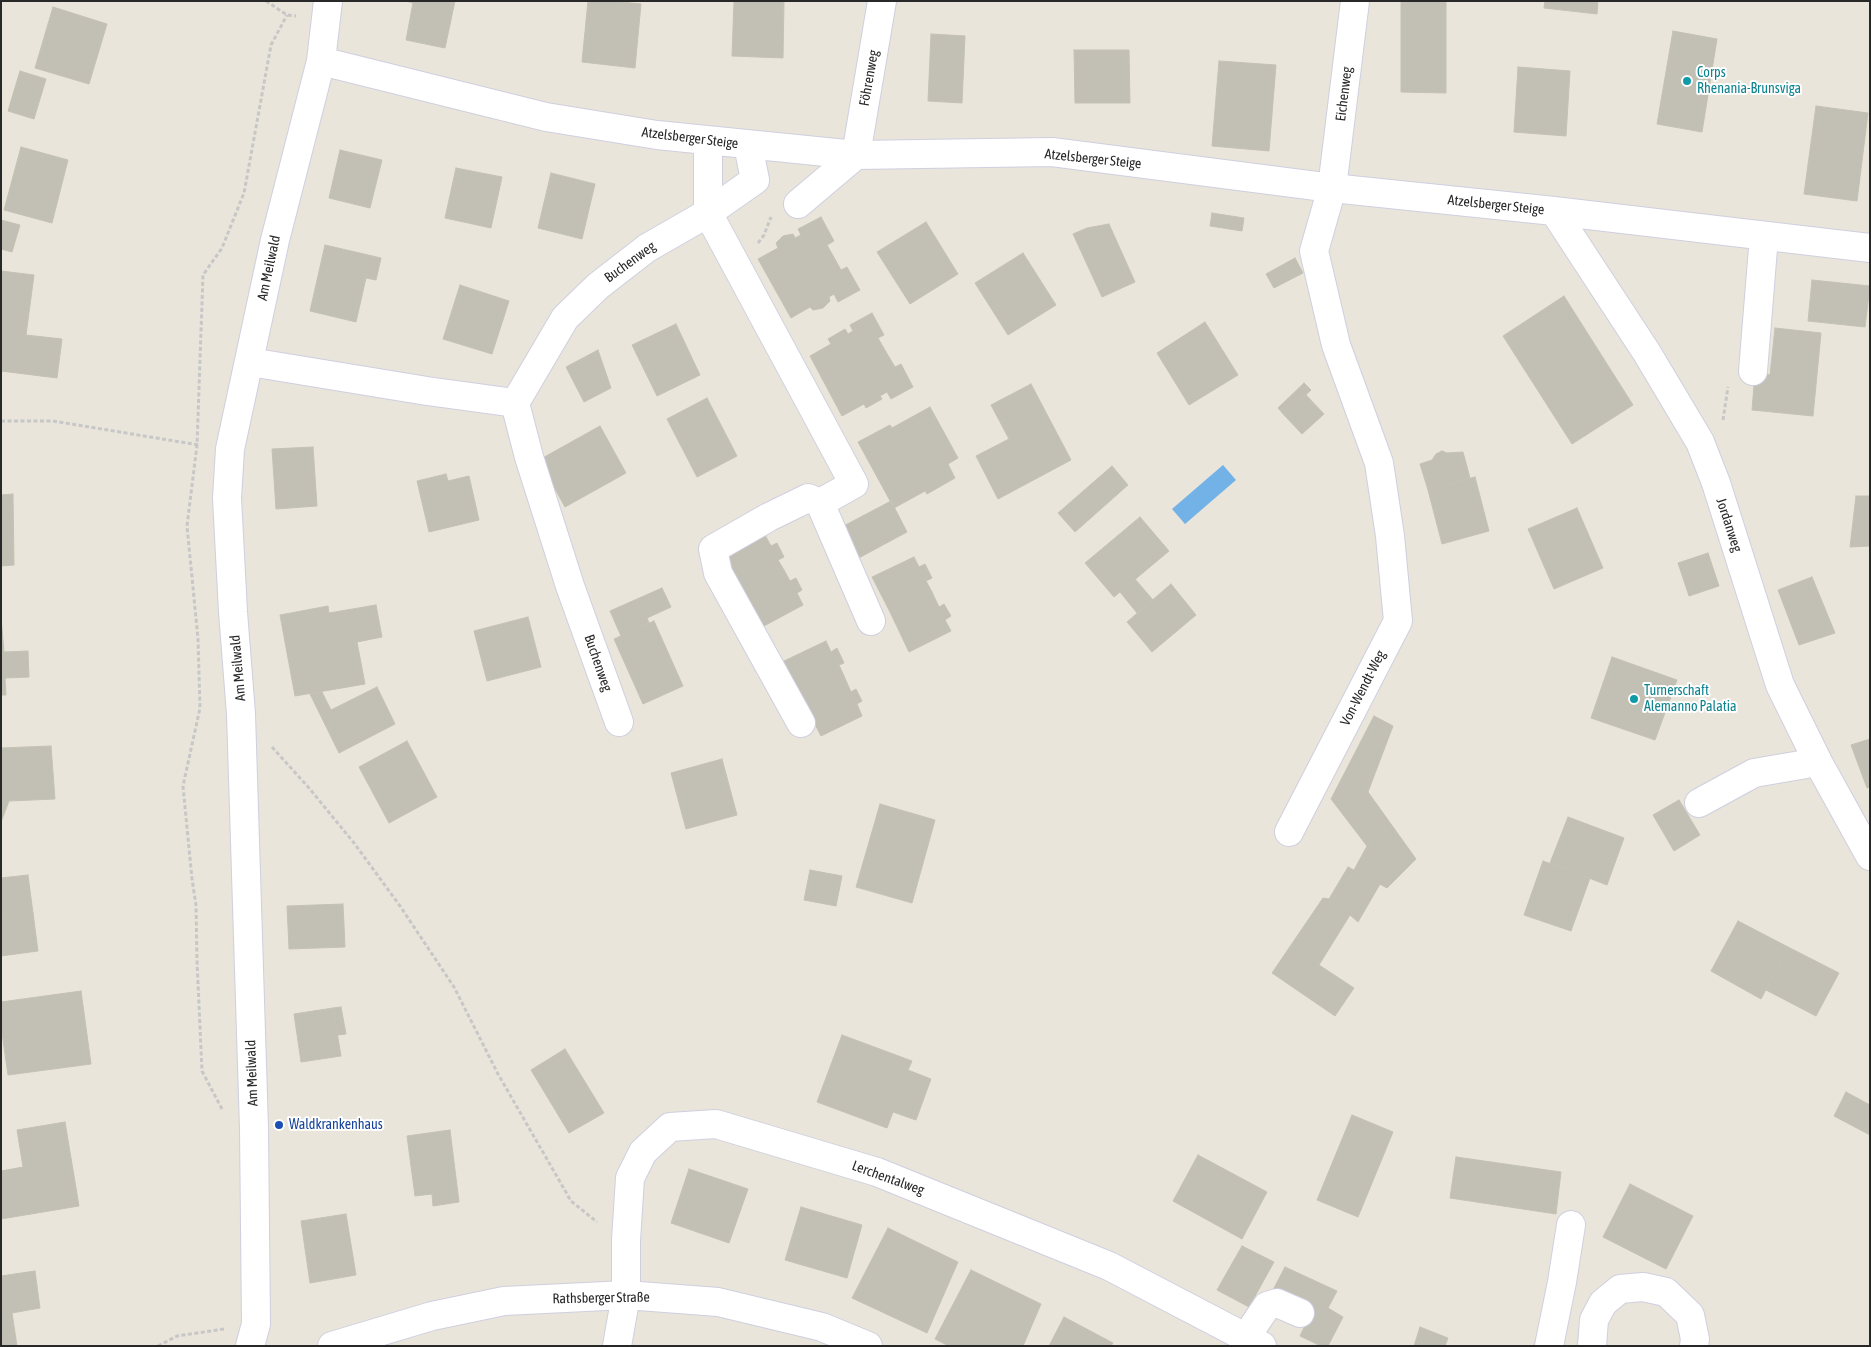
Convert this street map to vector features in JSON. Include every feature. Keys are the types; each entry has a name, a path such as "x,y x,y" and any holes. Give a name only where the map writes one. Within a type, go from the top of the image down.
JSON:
{"street":[{"name":"Am Meilwald","path":"253,1335 254,1128 241,714 227,498 230,449 275,240 321,61 328,1"},
{"name":"Föhrenweg","path":"856,156 882,1"},
{"name":"Eichenweg","path":"1355,1 1332,188 1314,251 1336,345 1379,462 1390,536"},
{"name":"Atzelsberger Steige","path":"321,61 546,117 657,136 856,156 1052,152 1332,188 1554,211 1870,248"},
{"path":"708,140 708,213 854,484 820,503"},
{"name":"Buchenweg","path":"619,722 570,586 529,457 515,403 565,318 598,286 647,248 708,213 754,180 748,146"},
{"path":"798,204 856,156"},
{"name":"Jordanweg","path":"1554,211 1647,353 1700,442 1716,483 1780,685 1818,762 1870,856"},
{"path":"1753,371 1764,236"},
{"path":"250,362 427,391 515,403"},
{"path":"801,723 718,573 713,549 769,516 808,498 820,503 871,621"},
{"name":"Von-Wendt-Weg","path":"1289,832 1398,621 1390,536"},
{"path":"1699,803 1754,773 1818,762"},
{"name":"Lerchentalweg","path":"616,1346 626,1295 626,1240 630,1178 643,1152 670,1127 716,1124 877,1172 1109,1266 1249,1339"},
{"path":"1549,1346 1571,1225"},
{"path":"1592,1346 1594,1320 1603,1302 1620,1290 1643,1287 1666,1292 1690,1315 1695,1339 1694,1346"},
{"name":"Rathsberger Straße","path":"332,1346 432,1316 504,1301 626,1295 718,1302 822,1327 868,1346"},
{"path":"1249,1339 1267,1306 1277,1303 1300,1313"}],"path":[{"path":"254,1128 225,1113 202,1071 196,905 183,786 200,708 198,639 187,526 197,445 203,275 222,248 244,193 271,45 287,15 266,1"},
{"path":"1,421 53,421 230,449"},
{"path":"241,714 309,788 354,843 400,906 454,987 498,1074 571,1201 613,1235 626,1240"},
{"path":"158,1346 177,1336 253,1335"}],"water":[{"path":"1223,465 1236,480 1185,524 1172,509"}],"building":[{"path":"406,1 455,1 445,48 406,40 413,3"},
{"path":"588,1 641,4 635,68 582,62"},
{"path":"734,1 784,1 783,58 732,56"},
{"path":"1401,1 1446,1 1446,93 1401,92"},
{"path":"1545,1 1598,1 1597,14 1544,8"},
{"path":"53,7 107,24 89,84 35,68"},
{"name":"Corps Rhenania-Brunsviga","path":"1673,31 1717,39 1702,132 1657,124"},
{"path":"931,34 965,36 962,103 928,101"},
{"path":"1074,50 1129,50 1130,103 1075,103"},
{"path":"1219,61 1276,65 1269,151 1212,146"},
{"path":"1518,67 1570,71 1566,136 1514,132"},
{"path":"20,71 46,79 34,119 8,111"},
{"path":"1816,106 1868,113 1857,201 1804,194"},
{"path":"21,147 68,160 52,223 4,210"},
{"path":"340,150 382,160 370,208 329,198"},
{"path":"456,168 502,177 491,228 445,218"},
{"path":"551,173 595,184 582,239 538,228"},
{"path":"1212,213 1244,218 1242,231 1210,226"},
{"path":"821,217 834,241 827,245 841,270 847,267 860,290 838,302 834,294 829,297 830,301 823,308 813,310 810,307 791,318 758,259 778,248 776,243 783,236 793,234 795,238 801,235 798,229"},
{"path":"1,220 20,225 12,252 1,249"},
{"path":"926,222 958,274 910,304 877,252"},
{"path":"1109,224 1135,282 1102,297 1073,234 1087,228"},
{"path":"325,245 381,258 376,280 366,278 356,322 310,311"},
{"path":"1023,253 1056,305 1008,335 975,283"},
{"path":"1295,258 1303,273 1274,288 1266,274"},
{"path":"1,271 34,275 26,335 62,339 57,378 1,371"},
{"path":"1812,280 1870,286 1865,327 1808,321"},
{"path":"460,285 509,301 492,354 443,339"},
{"path":"1564,296 1633,405 1572,444 1503,336"},
{"path":"872,313 884,335 878,338 886,352 826,386 810,356 831,344 828,339 845,329 848,334 853,331 850,325"},
{"path":"1205,322 1238,375 1189,405 1157,353"},
{"path":"676,324 700,375 657,396 632,345"},
{"path":"1775,328 1821,333 1813,416 1752,410 1755,373 1770,375"},
{"path":"598,350 611,388 584,402 566,367"},
{"path":"886,352 895,367 901,364 913,387 891,399 887,392 880,396 882,399 866,408 864,404 842,416 826,386"},
{"path":"1304,383 1311,390 1284,415 1278,408"},
{"path":"1031,384 1071,460 998,499 976,456 1009,439 991,405"},
{"path":"1306,395 1324,414 1313,424 1295,405"},
{"path":"707,398 737,456 697,477 667,419"},
{"path":"1295,405 1313,424 1302,434 1284,415"},
{"path":"930,407 958,458 948,464 955,478 927,494 925,491 894,508 858,442 890,425 892,428"},
{"path":"600,426 626,473 565,507 539,460"},
{"path":"313,447 317,506 276,509 272,449"},
{"path":"1442,451 1447,453 1463,452 1470,478 1428,490 1420,464 1432,460 1436,454"},
{"path":"1112,466 1128,485 1075,532 1058,513"},
{"path":"446,474 448,481 469,476 479,520 429,532 417,481"},
{"path":"1475,477 1489,531 1442,544 1428,490"},
{"path":"13,494 14,565 1,566 1,495"},
{"path":"1856,496 1870,496 1870,546 1850,547"},
{"path":"891,501 907,532 855,560 838,529"},
{"path":"1577,508 1603,568 1554,589 1528,529"},
{"path":"1140,517 1169,551 1114,597 1085,563"},
{"path":"765,535 771,546 777,543 784,557 778,560 784,570 743,591 724,556"},
{"path":"1708,553 1719,586 1689,596 1678,563"},
{"path":"914,557 919,567 925,564 932,578 926,581 932,592 890,612 872,577"},
{"path":"784,570 790,581 796,578 802,590 797,593 803,605 762,627 743,591"},
{"path":"1812,577 1835,633 1799,645 1778,590"},
{"path":"1135,579 1153,600 1137,613 1120,592"},
{"path":"1171,584 1196,615 1152,652 1127,622"},
{"path":"662,588 671,607 647,618 649,623 621,636 610,611"},
{"path":"932,592 939,607 944,604 951,616 945,620 951,631 909,652 890,612"},
{"path":"376,605 382,637 357,642 365,684 295,696 280,615 328,606 329,613"},
{"path":"1,617 4,652 28,651 29,677 5,678 6,695 1,695"},
{"path":"528,617 541,667 487,681 474,631"},
{"path":"654,621 683,686 643,704 614,639"},
{"path":"826,641 831,652 837,648 844,663 839,665 844,676 801,697 784,661"},
{"name":"Turnerschaft Alemanno Palatia","path":"1612,657 1677,680 1655,740 1591,718"},
{"path":"844,676 851,692 856,689 862,701 857,704 862,716 821,736 801,697"},
{"path":"377,687 395,724 339,753 310,694 322,692 331,710"},
{"path":"1374,716 1393,726 1368,792 1416,859 1387,888 1354,870 1367,846 1331,799"},
{"path":"1870,739 1870,787 1867,788 1851,745"},
{"path":"407,741 437,797 389,823 359,767"},
{"path":"51,746 55,799 9,801 1,822 1,748"},
{"path":"722,759 737,815 686,829 671,773"},
{"path":"1679,800 1700,835 1674,851 1653,815"},
{"path":"880,804 935,820 912,903 856,887"},
{"path":"1568,817 1624,838 1607,885 1550,863"},
{"path":"1543,861 1590,878 1571,931 1524,915"},
{"path":"1348,867 1380,884 1358,922 1350,915 1319,965 1354,988 1335,1016 1272,973 1323,898 1329,899"},
{"path":"810,870 842,876 836,906 804,900"},
{"path":"28,875 33,913 1,917 1,878"},
{"path":"343,904 345,947 289,949 287,906"},
{"path":"33,913 38,951 1,956 1,917"},
{"path":"1738,921 1788,947 1761,999 1711,971"},
{"path":"1788,947 1839,973 1816,1016 1766,990"},
{"path":"81,991 91,1064 8,1075 1,1026 1,1002"},
{"path":"341,1007 346,1034 338,1035 333,1008"},
{"path":"333,1008 341,1056 301,1062 294,1014"},
{"path":"842,1035 912,1061 908,1070 931,1079 916,1120 893,1112 887,1128 817,1102"},
{"path":"565,1049 604,1113 569,1133 531,1070"},
{"path":"1846,1092 1870,1105 1870,1135 1834,1116"},
{"path":"1352,1115 1393,1132 1358,1217 1317,1200"},
{"path":"65,1122 79,1206 1,1219 1,1171 23,1167 17,1130"},
{"path":"450,1130 459,1202 433,1206 432,1194 415,1196 407,1136"},
{"path":"1198,1155 1267,1192 1242,1239 1173,1201"},
{"path":"1456,1157 1561,1172 1556,1214 1450,1198"},
{"path":"689,1169 748,1189 729,1243 671,1223"},
{"path":"1630,1184 1693,1216 1666,1269 1603,1237"},
{"path":"801,1207 862,1225 847,1278 785,1260"},
{"path":"346,1214 356,1275 310,1283 301,1221"},
{"path":"888,1228 958,1262 927,1333 852,1298"},
{"path":"1242,1246 1274,1262 1249,1307 1217,1290"},
{"path":"1285,1267 1337,1291 1328,1308 1343,1317 1328,1346 1321,1346 1300,1336 1313,1309 1273,1290"},
{"path":"971,1270 1041,1304 1023,1346 949,1346 935,1339"},
{"path":"35,1271 40,1308 12,1313 17,1346 1,1346 1,1276"},
{"path":"1064,1317 1113,1343 1111,1346 1049,1346"},
{"path":"1420,1327 1448,1338 1445,1346 1414,1346"}],"place":[{"name":"Corps Rhenania-Brunsviga","path":"1687,81"},
{"name":"Turnerschaft Alemanno Palatia","path":"1634,699"},
{"name":"Waldkrankenhaus","path":"279,1125"}]}
